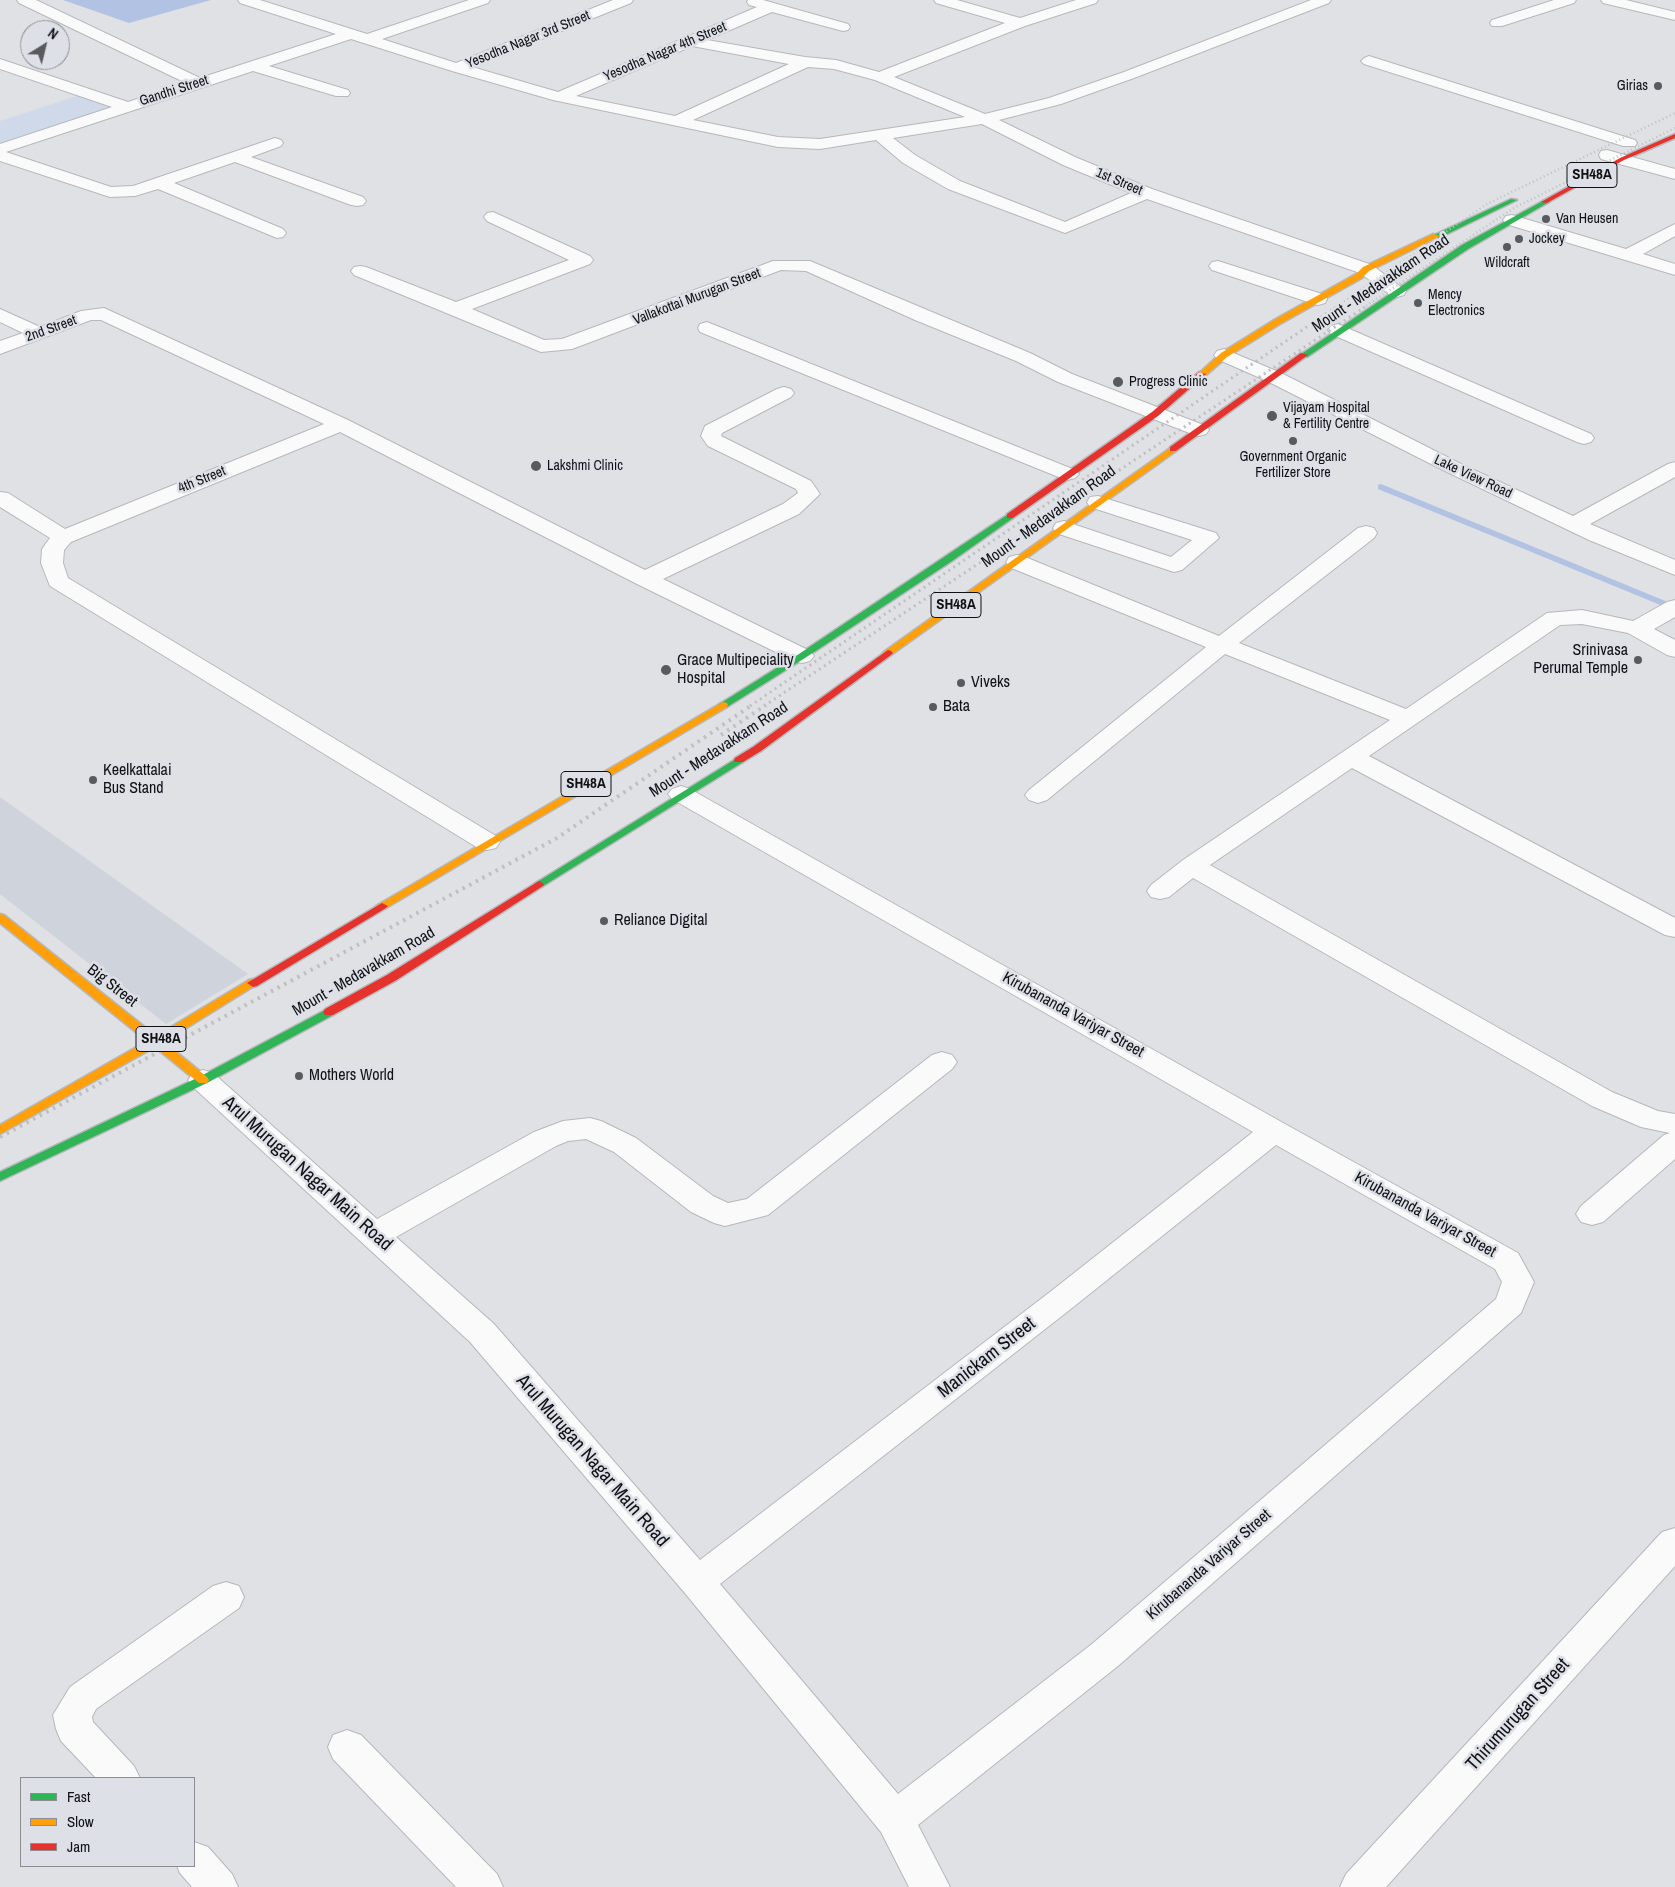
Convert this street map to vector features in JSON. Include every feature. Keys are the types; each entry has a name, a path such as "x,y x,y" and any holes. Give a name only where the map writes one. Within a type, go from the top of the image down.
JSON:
{"main road":[{"name":"Mount - Medavakkam Road","path":"0,1177 203,1080 391,978 681,794 757,749 1338,330 1397,291 1465,247 1512,220 1618,151 1675,136"},
{"name":"Mount - Medavakkam Road","path":"0,1130 157,1041 487,842 742,694 949,559 1155,414 1224,355 1359,276 1366,269 1522,196"},
{"name":"Big Street","path":"0,918 157,1041 203,1080"}],"street":[{"path":"24,0 198,84"},
{"path":"246,0 348,35 559,97 778,142 820,144 984,119 1055,100 1129,75 1324,0"},
{"path":"365,40 483,0"},
{"name":"Yesodha Nagar 3rd Street","path":"457,68 626,0"},
{"path":"746,0 842,27"},
{"path":"941,0 1020,23"},
{"path":"880,77 1020,23 1091,0"},
{"path":"1497,23 1569,0"},
{"path":"1608,0 1675,16"},
{"name":"Yesodha Nagar 4th Street","path":"559,97 771,7"},
{"name":"Gandhi Street","path":"0,149 348,35"},
{"name":"1st Street","path":"690,41 805,62 836,65 880,77 984,119 1069,161 1146,194 1366,269 1397,291"},
{"path":"1369,61 1618,151 1675,174"},
{"path":"677,121 805,62"},
{"path":"0,64 127,107"},
{"path":"253,66 342,93"},
{"path":"878,134 909,159 954,186 1065,228 1146,194"},
{"path":"0,156 110,192 135,191 275,143"},
{"path":"236,157 357,201"},
{"path":"161,183 171,189 277,233"},
{"path":"456,309 584,260 493,217"},
{"path":"1512,220 1675,270"},
{"path":"1628,256 1675,229"},
{"name":"Vallakottai Murugan Street","path":"360,271 542,346 565,345 779,265 810,266 922,316 1023,357 1065,378 1199,430"},
{"path":"1218,266 1318,299"},
{"name":"2nd Street","path":"0,348 88,316 104,314 341,424"},
{"path":"0,315 38,333"},
{"path":"706,328 1068,474"},
{"path":"1338,330 1584,438"},
{"name":"Lake View Road","path":"1224,355 1274,377 1398,441 1574,524 1675,568"},
{"path":"645,579 791,509 810,494 804,485 715,442 711,436 712,430 784,393"},
{"path":"341,424 645,579 802,656"},
{"name":"4th Street","path":"63,537 341,424"},
{"path":"1574,524 1675,468"},
{"path":"0,498 63,537 54,549 52,563 58,581 487,842"},
{"path":"1064,528 1174,565 1208,538 1098,502"},
{"path":"1038,795 1222,645 1366,533"},
{"path":"1017,562 1407,718"},
{"path":"1643,625 1675,607"},
{"path":"1160,891 1192,866 1354,758 1407,718 1556,618 1582,617 1643,625 1675,650"},
{"path":"1354,758 1675,929"},
{"name":"Kirubananda Variyar Street","path":"681,794 1245,1112 1274,1131 1507,1261 1518,1282 1510,1305 1104,1655 896,1820"},
{"path":"1192,866 1602,1099 1652,1120 1675,1124"},
{"path":"374,1234 545,1139 563,1132 590,1128 624,1145 702,1204 726,1215 757,1207 942,1062"},
{"name":"Arul Murugan Nagar Main Road","path":"203,1080 482,1333 697,1582 896,1820 930,1887"},
{"name":"Manickam Street","path":"697,1582 1061,1300 1274,1131"},
{"path":"1592,1214 1675,1142"},
{"name":"Thirumurugan Street","path":"1360,1887 1675,1542"},
{"path":"119,1777 75,1729 72,1715 83,1698 226,1597"},
{"path":"347,1747 483,1887"},
{"path":"195,1861 218,1887"}],"shaded area":[{"path":"80,95 119,106 0,145 0,121"},
{"path":"0,797 248,974 166,1024 0,894"}],"water":[{"path":"63,0 211,0 129,23"}],"waterway":[{"path":"1381,487 1675,608"}],"railway":[{"path":"1334,308 1487,204 1675,113"},
{"path":"1363,308 1514,208 1675,128"},
{"path":"750,706 1336,307"},
{"path":"764,706 1365,307"},
{"path":"0,1137 557,838 752,705"},
{"path":"721,735 766,705"}],"traffic: fast":[{"path":"1436,236 1513,200"},
{"path":"1304,355 1465,247 1545,202"},
{"path":"723,705 802,656 949,559 1010,516"},
{"path":"539,884 739,760"},
{"path":"0,1177 203,1080 329,1012"}],"traffic: slow":[{"path":"1202,374 1224,355 1277,322 1359,276 1366,269 1436,236"},
{"path":"888,653 1173,449"},
{"path":"382,906 723,705"},
{"path":"0,917 203,1080"},
{"path":"0,1130 157,1041 253,983"}],"traffic: jam":[{"path":"1545,202 1622,159 1675,136"},
{"path":"1173,449 1304,355"},
{"path":"1010,516 1155,414 1202,374"},
{"path":"739,760 757,749 888,653"},
{"path":"329,1012 391,978 539,884"},
{"path":"253,983 382,906"}],"place":[{"name":"Girias","path":"1658,86"},
{"name":"Van Heusen","path":"1546,219"},
{"name":"Jockey","path":"1519,239"},
{"name":"Wildcraft","path":"1507,247"},
{"name":"Mency Electronics","path":"1418,303"},
{"name":"Progress Clinic","path":"1118,382"},
{"name":"Vijayam Hospital & Fertility Centre","path":"1272,416"},
{"name":"Government Organic Fertilizer Store","path":"1293,441"},
{"name":"Lakshmi Clinic","path":"536,466"},
{"name":"Srinivasa Perumal Temple","path":"1638,660"},
{"name":"Grace Multipeciality Hospital","path":"666,670"},
{"name":"Viveks","path":"961,683"},
{"name":"Bata","path":"933,707"},
{"name":"Keelkattalai Bus Stand","path":"93,780"},
{"name":"Reliance Digital","path":"604,921"},
{"name":"Mothers World","path":"299,1076"}]}
